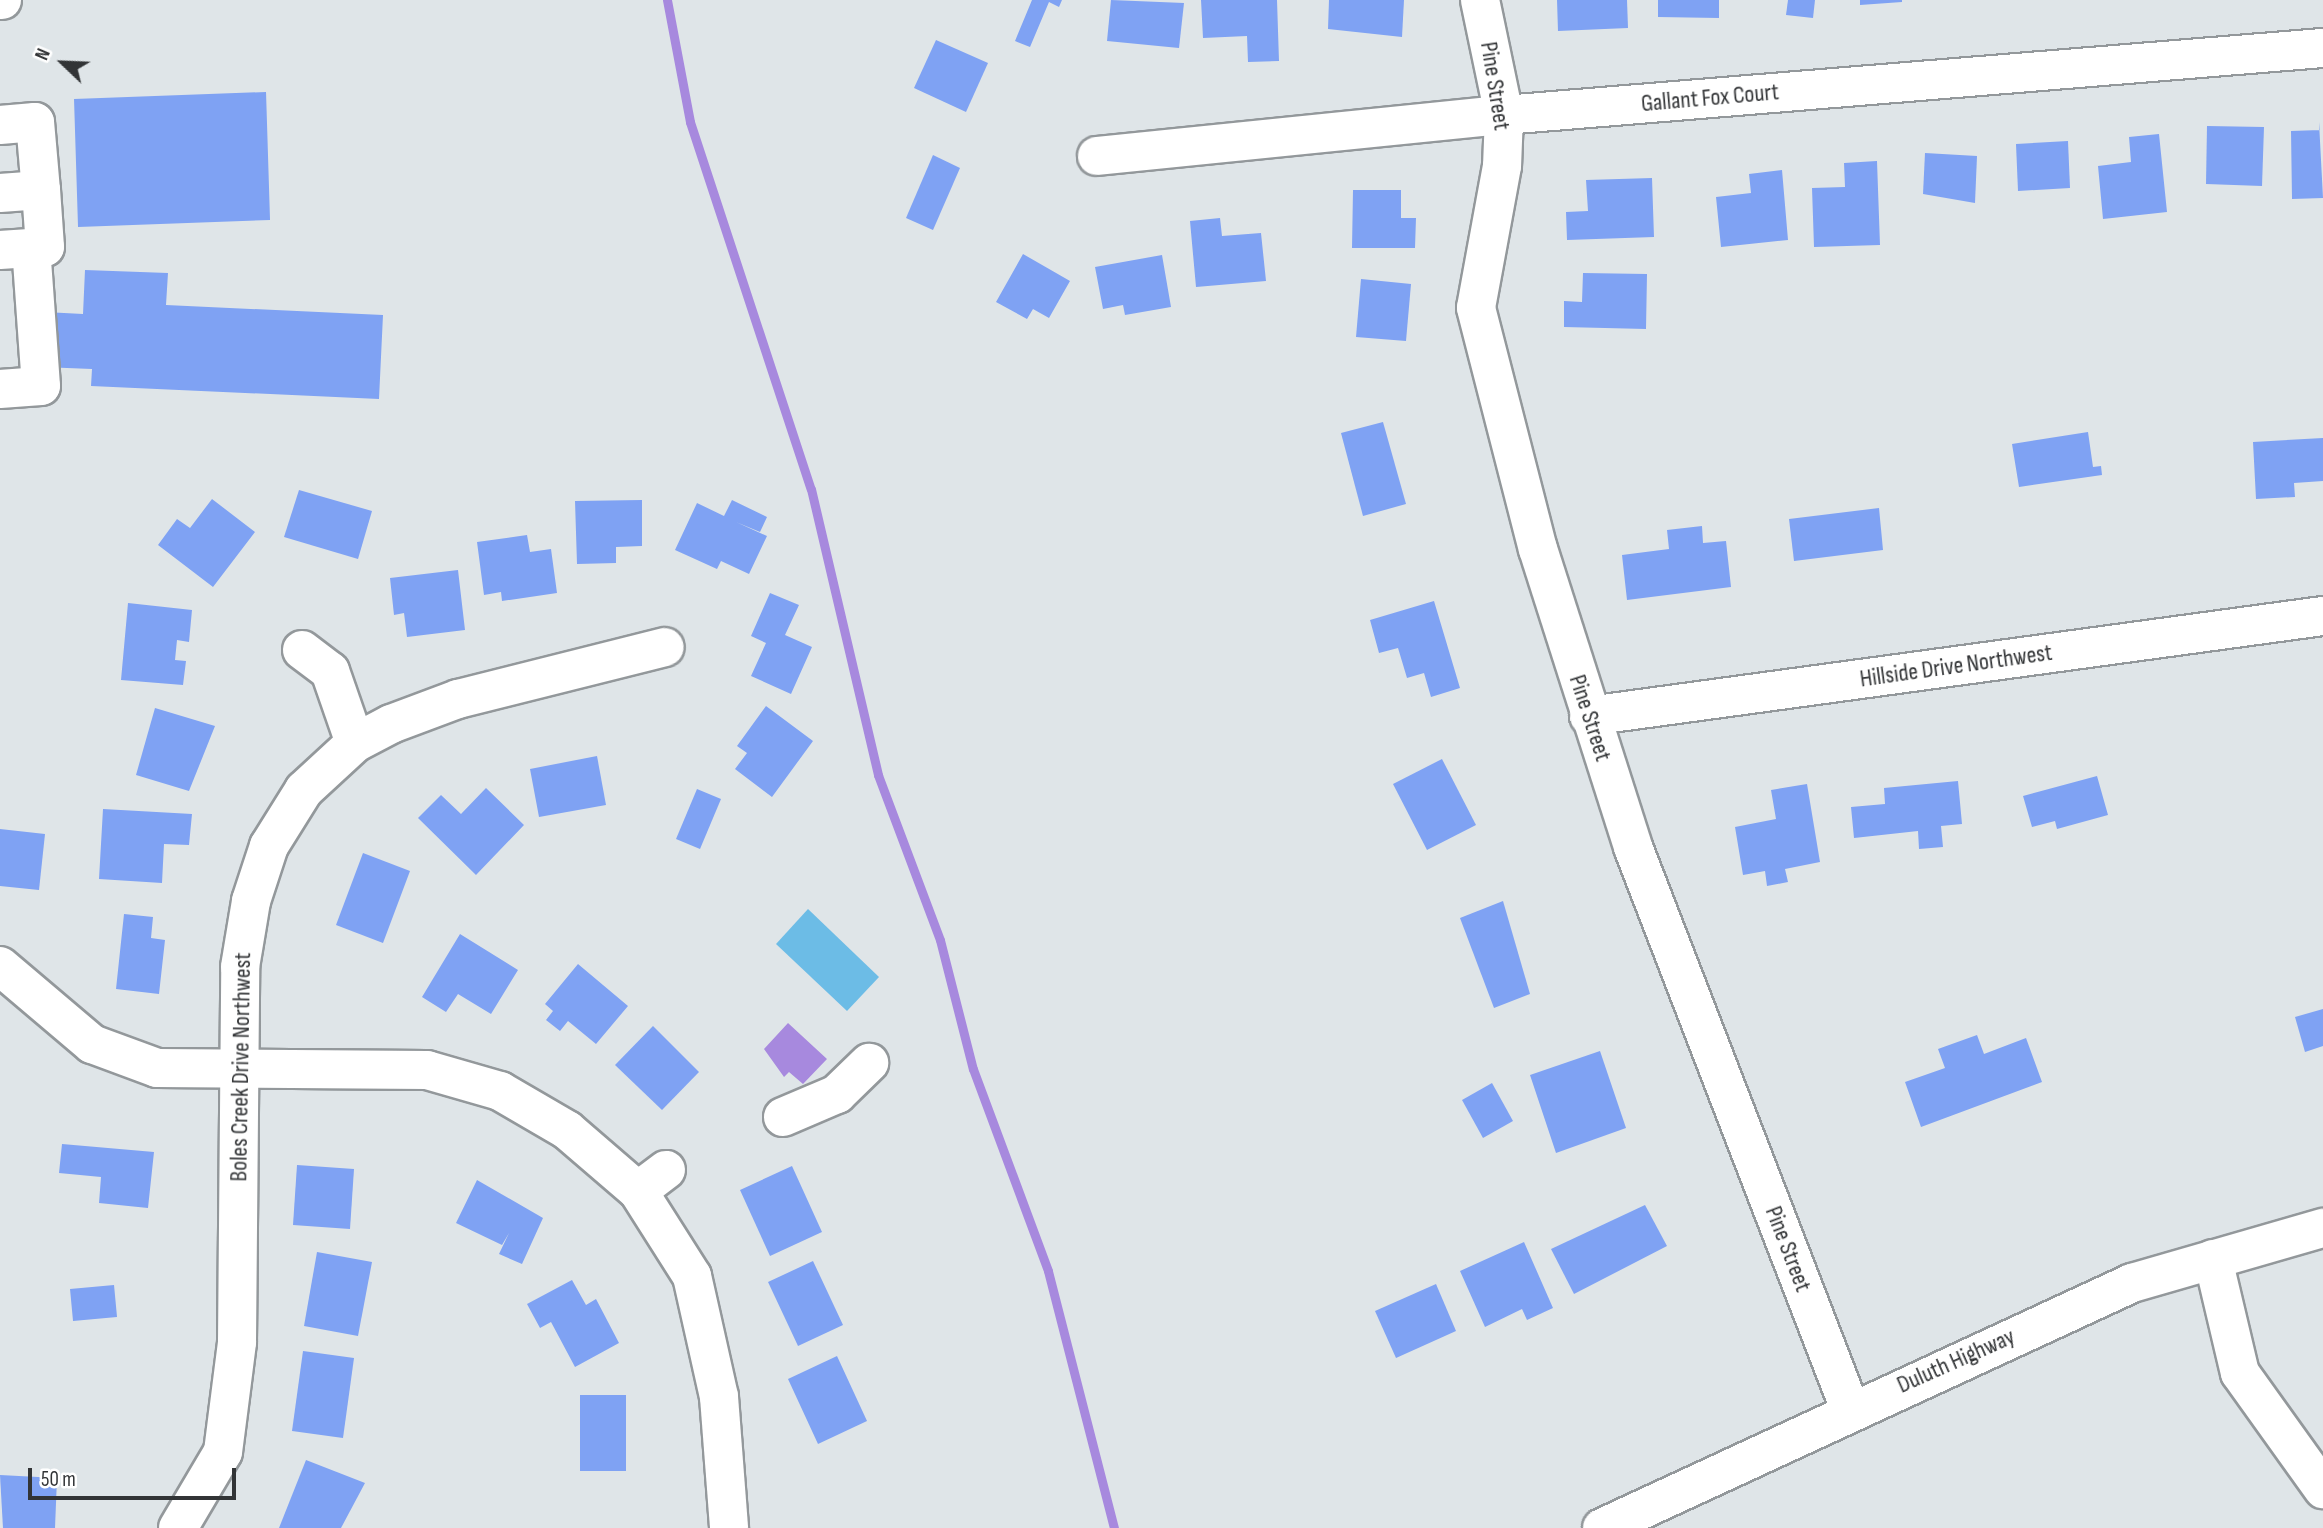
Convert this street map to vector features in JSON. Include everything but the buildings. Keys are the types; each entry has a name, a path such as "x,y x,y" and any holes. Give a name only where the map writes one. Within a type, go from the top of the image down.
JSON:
{"street":[{"name":"Pine Street","path":"1480,0 1504,114 1503,166 1476,308 1589,716 1633,848 1850,1409"},
{"name":"Gallant Fox Court","path":"1097,156 1504,114 2323,48"},
{"path":"0,125 35,122 45,247 15,249 41,386 0,389"},
{"path":"0,193 41,190"},
{"name":"Hillside Drive Northwest","path":"1589,716 2323,616"},
{"name":"Boles Creek Drive Northwest","path":"178,1528 223,1452 237,1342 240,967 251,901 269,846 304,790 355,743 457,699 665,647"},
{"path":"302,650 330,671 355,743"},
{"path":"0,966 92,1044 157,1068 427,1070 500,1091 652,1181 692,1276 719,1397 729,1528"},
{"path":"783,1117 838,1094 869,1063"},
{"name":"Duluth Highway","path":"1602,1528 1850,1409 2132,1283 2323,1228"},
{"path":"2213,1259 2240,1373 2323,1489"}],"shaded area":[{"path":"808,909 879,977 847,1011 776,944"},
{"path":"788,1023 827,1059 803,1084 789,1072 784,1077 764,1049"}],"waterway":[{"path":"667,0 690,122 811,489 878,775 940,940 973,1069 1048,1271 1114,1528"}]}
